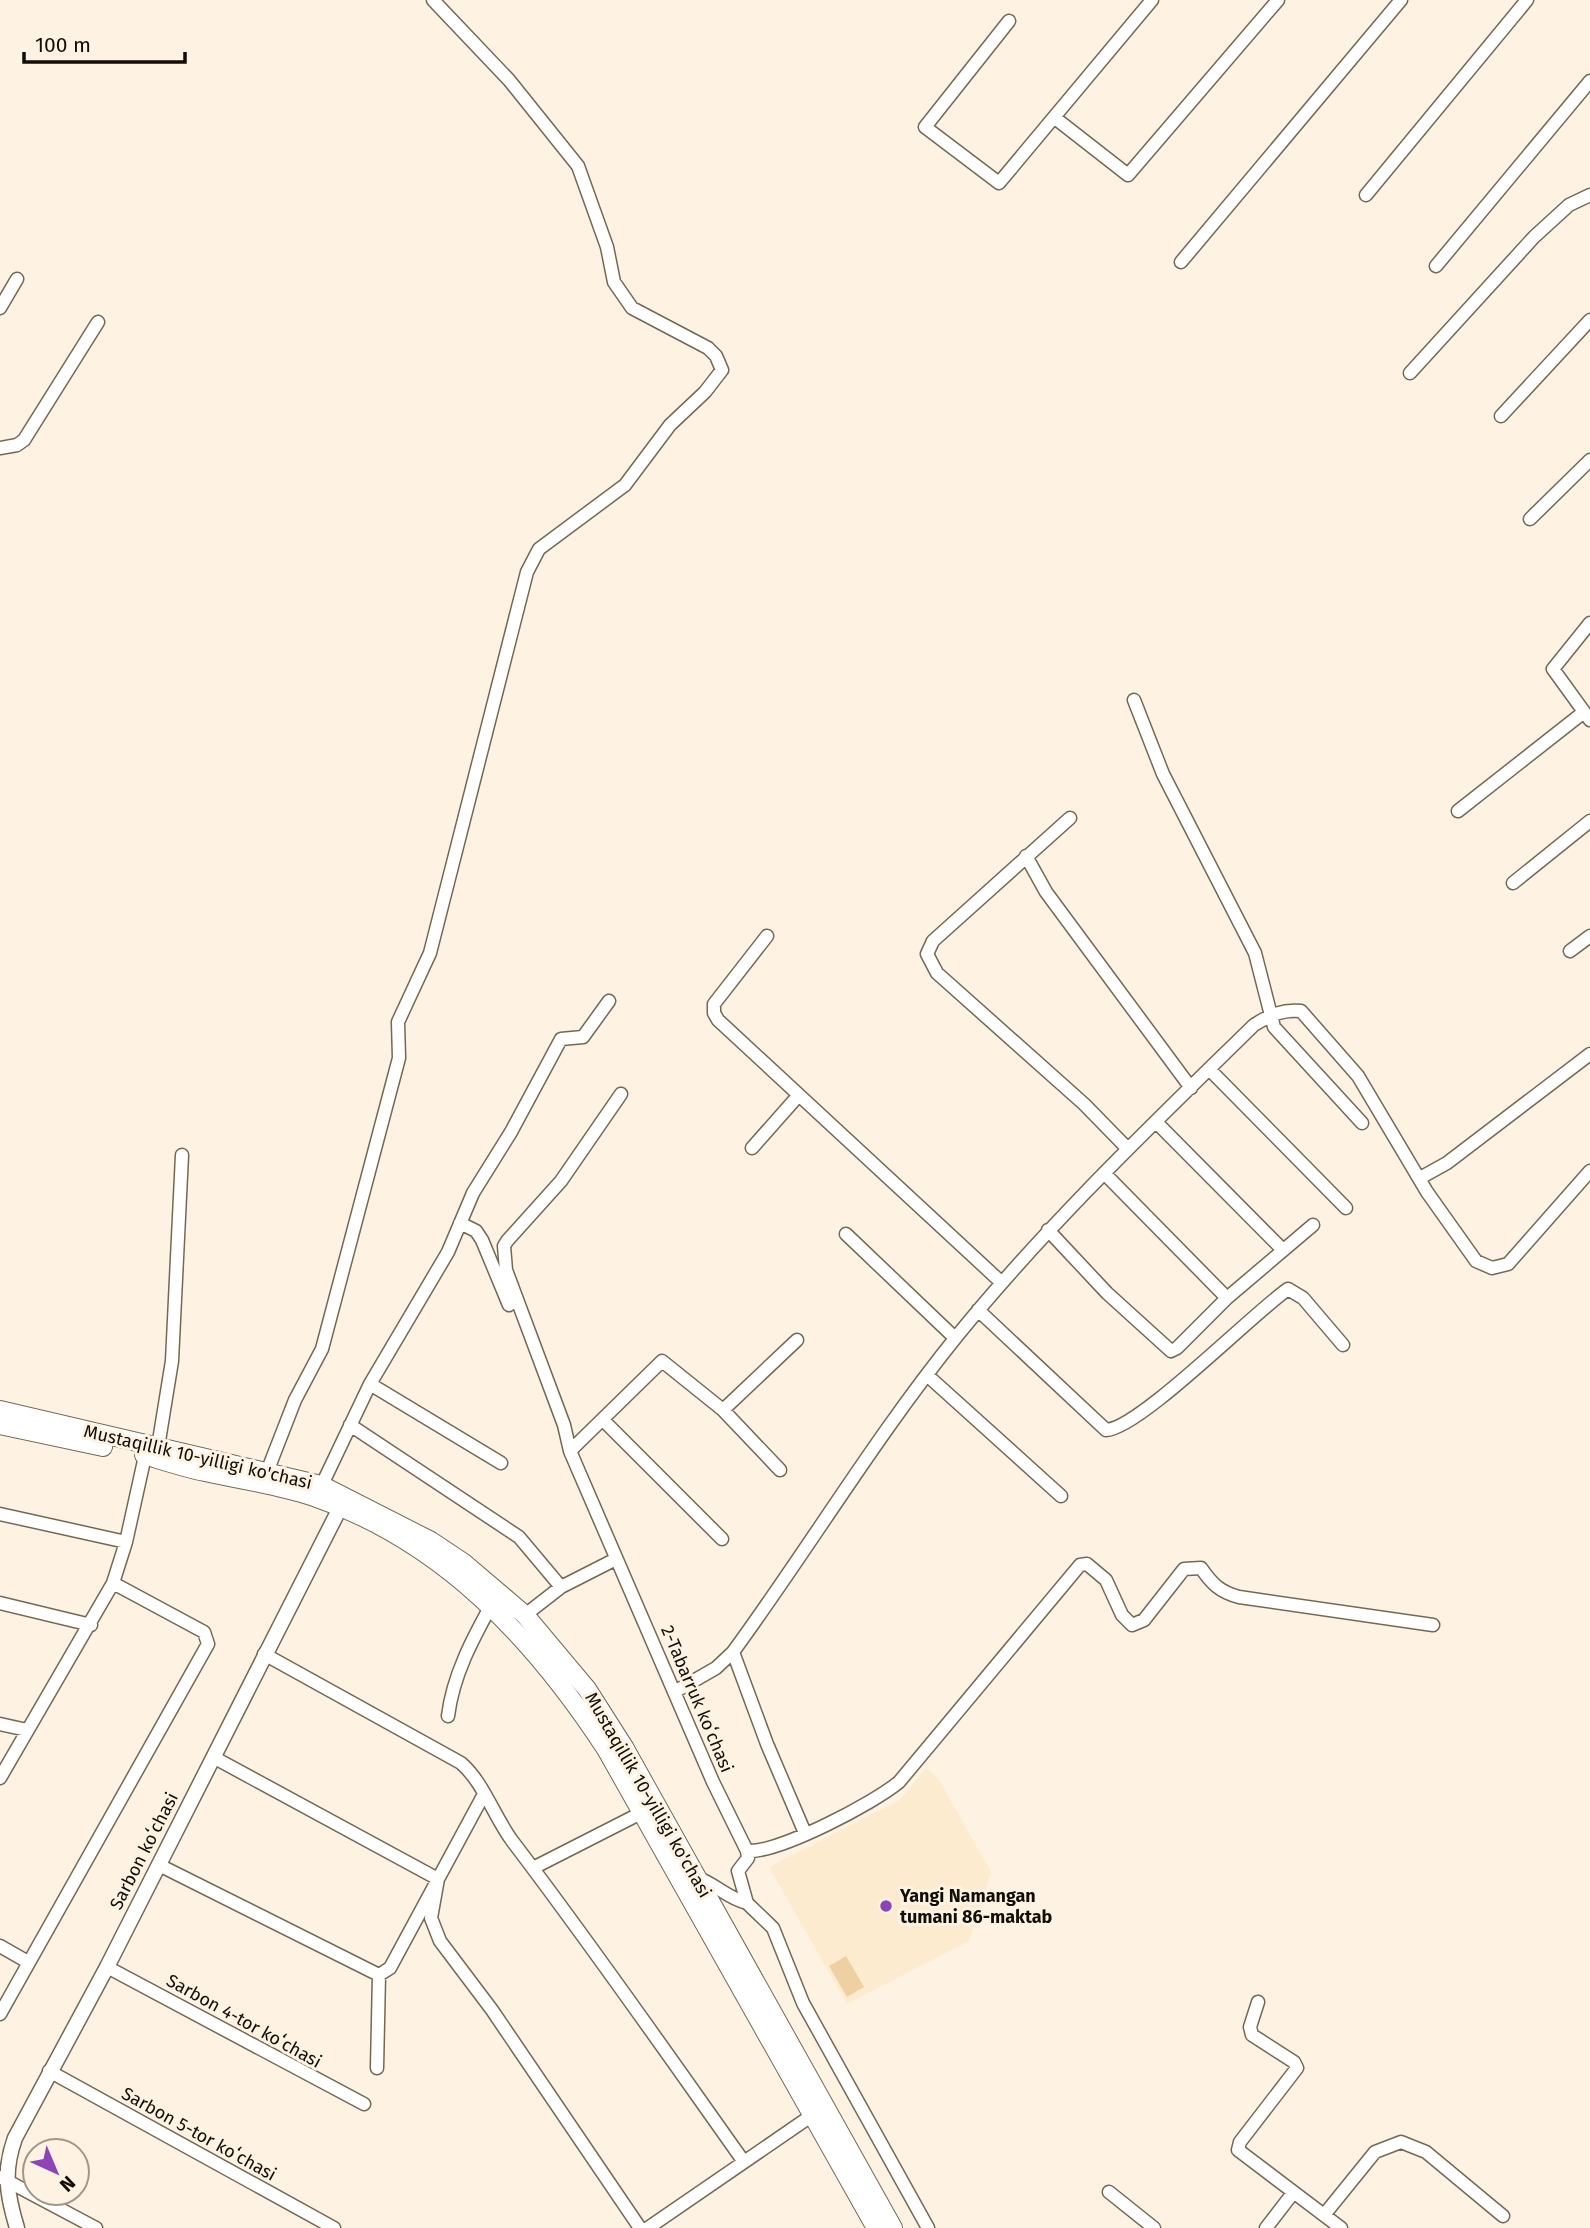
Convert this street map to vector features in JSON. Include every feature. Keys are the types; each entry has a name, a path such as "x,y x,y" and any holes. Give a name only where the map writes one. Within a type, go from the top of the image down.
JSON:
{"main road":[{"name":"Mustaqillik 10-yilligi ko'chasi","path":"0,1410 151,1451 204,1472 319,1492"},
{"name":"Mustaqillik 10-yilligi ko'chasi","path":"0,1425 267,1472 431,1541 495,1599 568,1690 643,1812 870,2226"},
{"name":"Mustaqillik 10-yilligi ko'chasi","path":"495,1599 525,1615 587,1689 624,1747 892,2228"}],"street":[{"path":"267,1472 295,1400 322,1349 399,1058 398,1021 429,953 527,572 540,549 625,485 670,425 705,392 722,369 716,356 708,348 632,307 614,282 607,247 578,166 509,80 433,0"},
{"path":"1009,21 925,127 999,183 1152,0"},
{"path":"1055,118 1116,168 1128,175 1134,172 1278,0"},
{"path":"1181,262 1401,0"},
{"path":"1366,195 1527,0"},
{"path":"1436,266 1590,81"},
{"path":"1410,373 1534,237 1569,205 1590,195"},
{"path":"0,308 17,279"},
{"path":"1501,416 1590,320"},
{"path":"0,448 17,445 24,440 98,322"},
{"path":"1530,519 1590,460"},
{"path":"1458,811 1587,716 1553,669 1590,623"},
{"path":"1134,700 1163,774 1255,953 1268,1016 1297,1054 1362,1123"},
{"path":"1070,818 933,941 927,954 937,972 1084,1104 1128,1149"},
{"path":"1513,883 1590,821"},
{"path":"1026,856 1046,892 1191,1088"},
{"path":"767,936 714,1004 713,1013 798,1096 1002,1283"},
{"path":"1570,951 1590,936"},
{"path":"319,1492 370,1384 448,1252 473,1193 511,1132 561,1039 583,1037 609,1001"},
{"path":"676,1691 716,1668 733,1652 955,1338 1048,1230 1254,1025 1268,1016 1289,1009 1301,1011 1357,1076 1420,1178 1476,1261 1492,1268 1508,1264 1590,1171"},
{"path":"1420,1178 1447,1163 1590,1054"},
{"path":"1209,1069 1346,1208"},
{"name":"2-Tabarruk koʻchasi","path":"621,1094 561,1181 504,1247 511,1288 564,1425 570,1451 676,1691 713,1782 747,1851"},
{"path":"752,1148 798,1096"},
{"path":"1156,1122 1283,1250"},
{"path":"0,1778 92,1625 113,1583 126,1542 172,1361 182,1155"},
{"path":"1104,1173 1227,1298"},
{"name":"2-Tabarruk koʻchasi","path":"460,1223 476,1231 482,1240 555,1417 564,1425"},
{"path":"1048,1230 1107,1293 1171,1351 1177,1349 1227,1298 1313,1225"},
{"path":"846,1234 955,1338"},
{"path":"978,1310 1105,1430 1116,1428 1162,1396 1288,1289 1303,1298 1343,1345"},
{"path":"723,1410 797,1340"},
{"path":"570,1451 662,1361 723,1410 780,1470"},
{"path":"928,1376 1061,1496"},
{"path":"370,1384 501,1463"},
{"path":"603,1420 722,1539"},
{"path":"350,1425 519,1537 561,1587"},
{"name":"Sarbon koʻchasi","path":"17,2228 3,2178 15,2138 48,2071 107,1967 343,1502"},
{"path":"0,1514 126,1542"},
{"path":"525,1615 561,1587 616,1559"},
{"path":"928,2228 803,2003 773,1928 747,1903 738,1871 748,1858 747,1851 759,1852 805,1833 884,1794 899,1782 1080,1565 1087,1564 1106,1580 1122,1615 1132,1625 1144,1620 1184,1569 1201,1568 1212,1584 1224,1593 1433,1625"},
{"path":"0,2014 208,1644 204,1632 113,1583"},
{"path":"448,1716 451,1694 470,1645 495,1599"},
{"path":"0,1604 92,1625"},
{"path":"733,1652 767,1744 805,1833"},
{"path":"264,1654 461,1763 472,1772 495,1819 744,2162"},
{"path":"0,1724 27,1730"},
{"path":"212,1757 438,1879"},
{"path":"379,1975 390,1968 484,1794"},
{"path":"533,1868 643,1812"},
{"path":"159,1865 379,1975"},
{"path":"695,1877 711,1881 730,1899 747,1903"},
{"path":"438,1879 430,1918 440,1941 492,2010 640,2228"},
{"path":"0,1946 29,1962"},
{"name":"Sarbon 4-tor koʻchasi","path":"107,1967 364,2104"},
{"path":"377,2068 379,1975"},
{"path":"1258,2002 1250,2026 1252,2035 1294,2062 1297,2068 1240,2142 1238,2150 1340,2228"},
{"name":"Sarbon 5-tor koʻchasi","path":"48,2071 334,2228"},
{"path":"648,2228 811,2116"},
{"path":"1324,2215 1375,2152 1401,2142 1426,2152 1503,2216"},
{"path":"3,2178 96,2228"},
{"path":"1109,2192 1154,2228"},
{"path":"1266,2228 1293,2193"}],"shaded area":[{"name":"Yangi Namangan tumani 86-maktab","path":"926,1768 939,1780 991,1872 969,1941 847,2004 769,1867 900,1800"},
{"path":"846,1956 864,1987 847,1997 829,1966"}],"place":[{"name":"Yangi Namangan tumani 86-maktab","path":"886,1906"}]}
